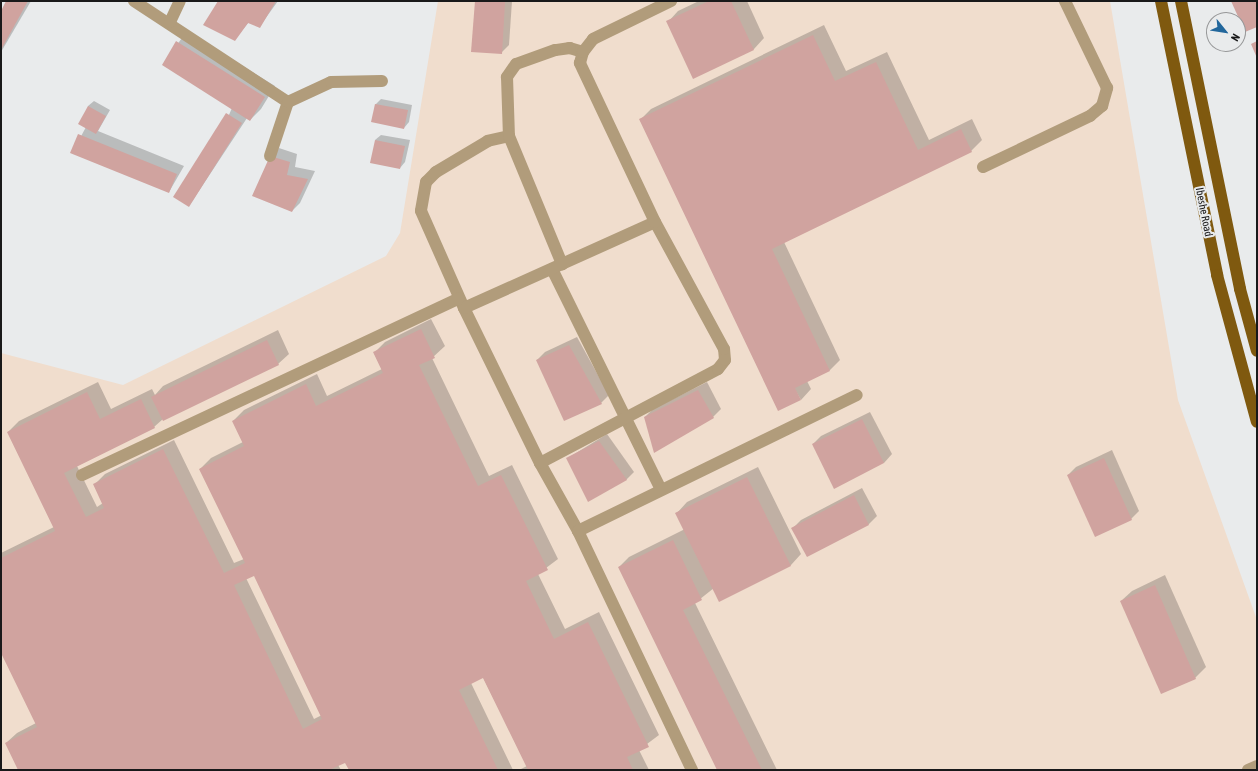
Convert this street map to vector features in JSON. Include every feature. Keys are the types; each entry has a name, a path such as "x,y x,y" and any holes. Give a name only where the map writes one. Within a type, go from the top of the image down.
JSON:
{"main road":[{"name":"Ibeshe Road","path":"1161,1 1217,275 1257,422"},
{"name":"Ibeshe Road","path":"1181,1 1240,289 1257,351"}],"street":[{"path":"134,1 170,22 288,102"},
{"path":"170,22 180,1"},
{"path":"540,463 718,369 725,360 724,349 655,222 580,63 582,52 593,39 671,1"},
{"path":"983,167 1090,116 1102,106 1107,88 1066,1"},
{"path":"582,52 570,48 535,54 508,72 509,136 557,266 624,418 661,490"},
{"path":"270,156 288,102 331,82 382,81"},
{"path":"509,136 472,149 426,182 421,211 426,227 461,303 540,463 578,531 692,770"},
{"path":"82,475 461,303 557,266 655,222"},
{"path":"578,531 857,395"},
{"path":"1248,770 1257,766"}],"shaded area":[{"path":"438,1 1110,1 1178,400 1257,620 1257,770 1,770 1,353 123,385 386,256 400,233"}],"building":[{"path":"6,1 28,1 1,50 1,11"},
{"path":"218,1 276,1 260,28 248,23 235,41 203,25"},
{"path":"475,1 505,2 502,54 471,52"},
{"path":"709,1 731,1 754,50 693,79 666,21"},
{"path":"1231,1 1257,1 1257,27 1246,32 1246,12 1236,12"},
{"path":"813,35 835,81 876,62 918,150 961,129 972,152 772,249 830,371 795,388 801,400 778,411 639,119"},
{"path":"176,41 265,97 250,121 162,65"},
{"path":"1257,41 1257,58 1251,44"},
{"path":"375,104 408,110 404,129 371,122"},
{"path":"88,106 106,116 96,134 78,124"},
{"path":"226,113 242,123 189,207 173,197"},
{"path":"78,134 177,174 169,193 70,153"},
{"path":"375,140 405,146 400,169 370,163"},
{"path":"270,156 290,162 287,175 308,179 292,212 252,196"},
{"path":"421,329 435,358 419,365 478,486 501,475 548,570 526,581 554,639 588,622 649,747 627,757 633,770 528,770 483,678 459,690 498,770 349,770 345,763 329,770 18,770 5,743 37,727 1,653 1,558 55,531 7,432 87,392 100,419 141,399 155,428 64,473 86,517 104,508 93,484 163,449 224,573 245,563 199,469 244,446 232,421 306,384 316,406 383,373 373,352","holes":["254,576 322,719 303,729 234,585"]},
{"path":"267,340 279,365 163,421 151,397"},
{"path":"569,345 602,404 564,421 536,360"},
{"path":"698,390 714,418 654,453 644,417"},
{"path":"862,419 884,463 834,489 812,444"},
{"path":"599,441 627,480 588,502 566,458"},
{"path":"1104,458 1132,520 1095,537 1067,475"},
{"path":"747,477 791,566 719,602 675,513"},
{"path":"854,495 869,525 807,557 791,528"},
{"path":"673,540 702,600 683,610 762,770 717,770 618,567"},
{"path":"1155,585 1196,679 1161,694 1120,601"}]}
